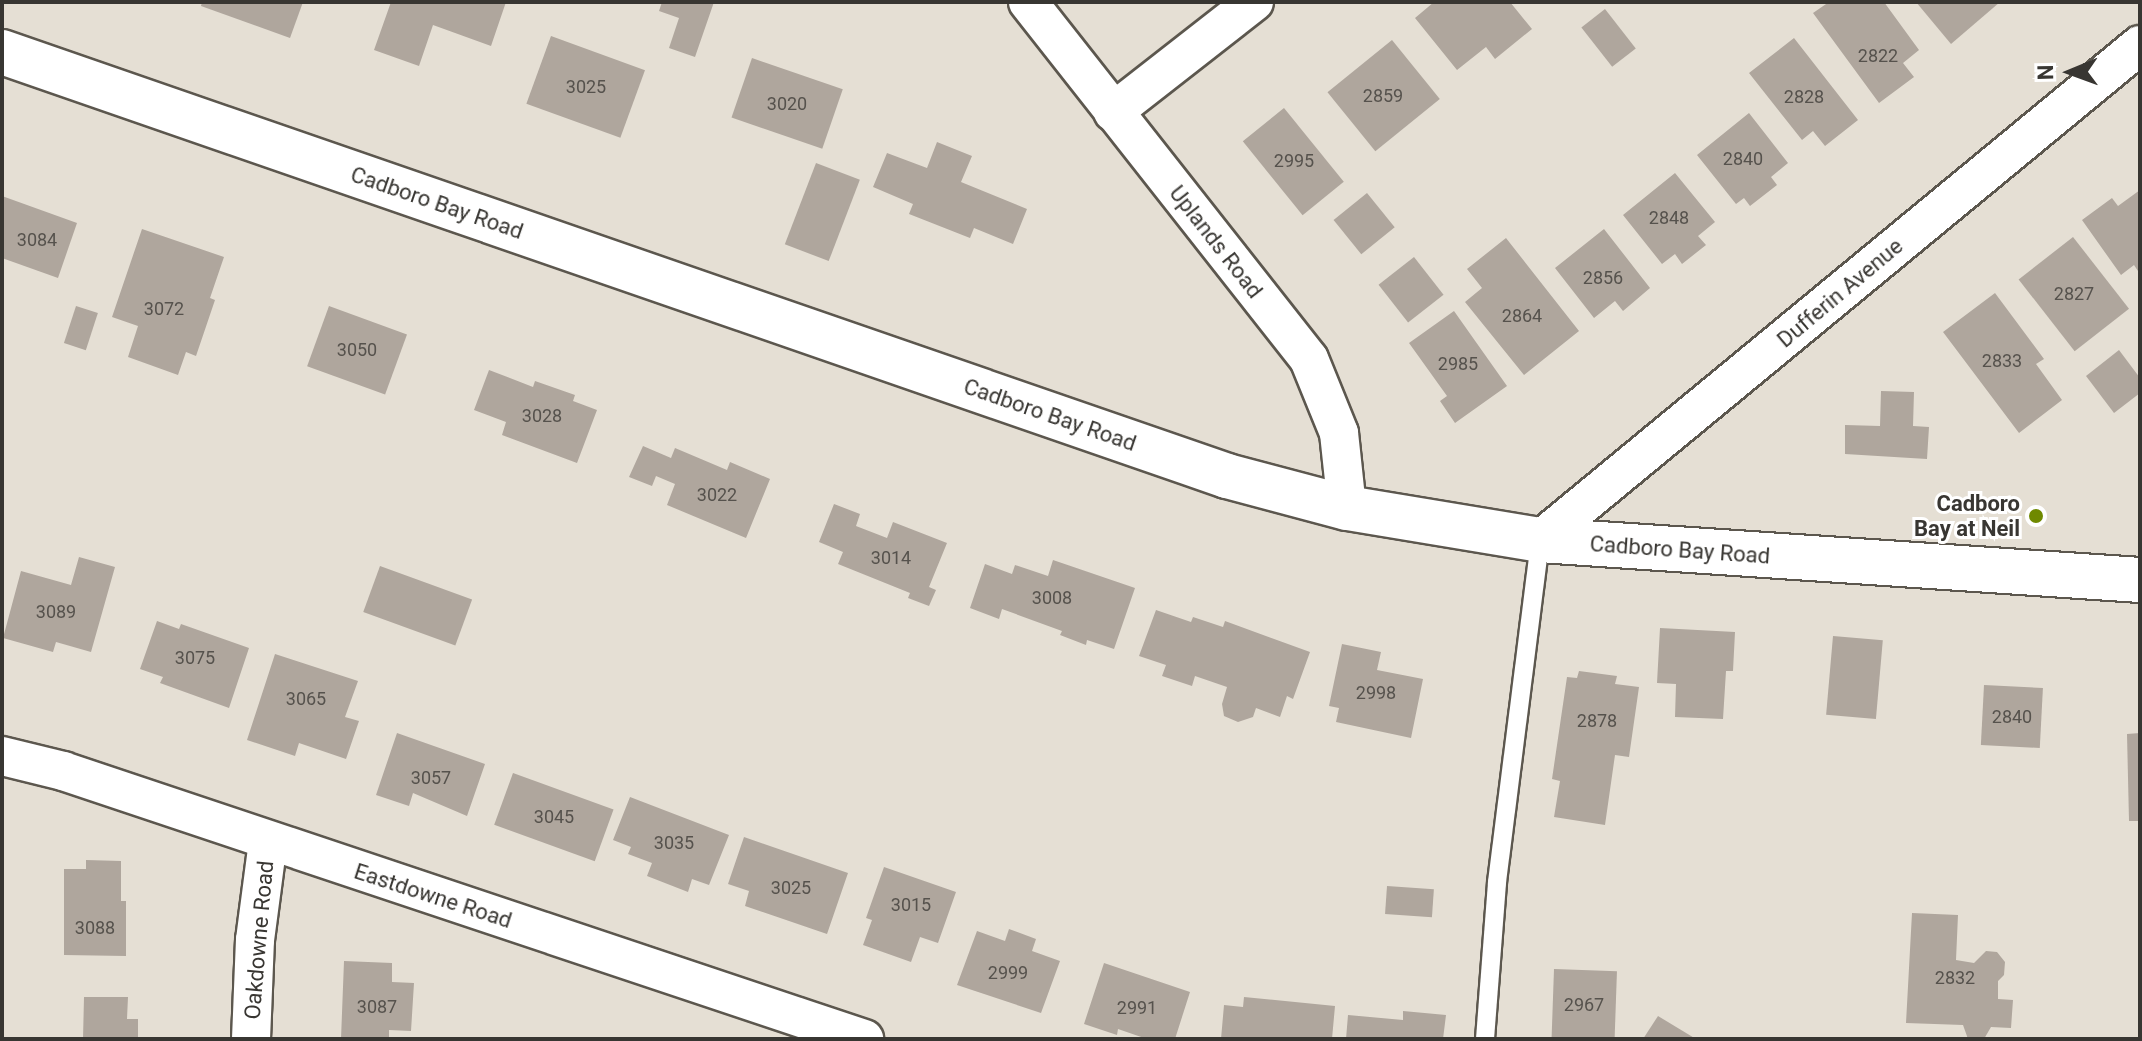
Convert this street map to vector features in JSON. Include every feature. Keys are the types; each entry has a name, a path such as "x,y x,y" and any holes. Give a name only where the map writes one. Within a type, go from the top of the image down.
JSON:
{"main road":[{"name":"Cadboro Bay Road","path":"2,52 1227,476 1347,508 1540,540 2140,580"}],"street":[{"name":"Uplands Road","path":"1028,2 1309,359 1339,433 1347,508"},
{"path":"1113,112 1254,2"},
{"name":"Dufferin Avenue","path":"1540,540 2140,45"},
{"name":"Eastdowne Road","path":"2,756 63,771 864,1039"},
{"name":"Oakdowne Road","path":"251,1039 255,940 268,841"}],"lane":[{"path":"1485,1039 1497,882 1540,540"}],"building":[{"path":"202,2 303,2 290,38 201,6"},
{"path":"391,2 506,2 491,46 433,25 419,66 374,50"},
{"path":"662,2 714,2 695,57 669,48 679,18 659,11"},
{"path":"1434,2 1510,2 1532,29 1495,59 1486,47 1457,70 1415,18"},
{"path":"1829,2 1884,2 1919,50 1903,63 1914,77 1879,103 1813,13"},
{"path":"1916,2 2000,2 1951,44"},
{"path":"1605,9 1636,48 1612,67 1581,27"},
{"path":"551,36 645,70 620,138 526,104"},
{"path":"1794,38 1858,120 1825,146 1813,131 1802,140 1749,73"},
{"path":"1392,40 1440,99 1375,151 1327,92"},
{"path":"752,58 843,89 822,149 731,118"},
{"path":"1284,108 1344,182 1303,215 1243,141"},
{"path":"1749,113 1788,163 1771,177 1777,185 1750,206 1744,198 1736,204 1697,155"},
{"path":"937,142 972,156 961,182 1027,209 1013,244 974,228 970,238 909,214 913,204 873,187 887,153 927,168"},
{"path":"816,163 860,180 829,261 785,244"},
{"path":"1675,173 1715,222 1698,236 1706,245 1682,264 1675,254 1662,264 1623,215"},
{"path":"2140,190 2140,274 2134,265 2121,275 2082,220 2112,198 2118,206"},
{"path":"1367,193 1395,227 1361,254 1334,220"},
{"path":"2,196 77,223 58,278 2,258"},
{"path":"142,229 224,257 210,298 215,300 196,356 186,352 178,375 128,357 138,326 112,317"},
{"path":"1604,229 1650,288 1623,311 1615,301 1594,318 1555,268"},
{"path":"2073,237 2129,309 2075,351 2019,279"},
{"path":"1506,238 1579,331 1524,375 1465,302 1482,288 1467,269"},
{"path":"1414,257 1444,295 1408,323 1379,285"},
{"path":"1995,293 2044,359 2036,364 2062,400 2019,433 1943,332"},
{"path":"76,306 98,313 86,350 64,343"},
{"path":"329,306 407,334 385,395 307,366"},
{"path":"1454,311 1507,386 1455,423 1440,401 1447,396 1409,343"},
{"path":"2119,350 2140,378 2140,393 2114,413 2086,376"},
{"path":"489,370 533,387 535,381 575,395 573,401 597,410 577,463 502,435 506,422 474,410"},
{"path":"1881,391 1914,392 1913,426 1929,427 1927,459 1845,454 1845,425 1880,426"},
{"path":"643,446 671,458 675,448 727,470 730,462 770,479 746,538 667,505 675,484 656,476 652,486 629,477"},
{"path":"834,504 860,514 856,526 887,538 893,522 947,543 929,587 936,590 929,606 908,598 910,593 838,564 843,552 819,542"},
{"path":"79,557 115,567 91,652 56,642 53,652 3,638 21,571 71,585"},
{"path":"1053,560 1135,588 1114,649 1087,640 1086,645 1060,635 1062,631 1002,609 999,619 970,608 985,564 1012,574 1015,565 1048,576"},
{"path":"380,566 472,600 455,646 363,612"},
{"path":"1156,610 1191,622 1193,617 1223,627 1225,621 1310,652 1293,699 1287,696 1280,717 1256,708 1253,717 1238,722 1224,716 1222,704 1227,687 1195,676 1192,686 1162,676 1166,665 1139,656"},
{"path":"157,621 179,629 181,624 249,648 229,708 160,683 163,677 140,669"},
{"path":"1660,628 1735,632 1733,671 1726,671 1723,719 1675,717 1676,684 1657,683"},
{"path":"1833,636 1883,640 1876,719 1826,715"},
{"path":"1342,644 1381,652 1377,670 1423,679 1411,738 1336,722 1339,708 1329,706"},
{"path":"275,654 358,681 345,717 359,721 346,759 299,743 295,756 247,740"},
{"path":"1579,671 1617,676 1615,684 1639,687 1629,757 1615,755 1605,825 1554,817 1560,781 1552,779 1567,677 1577,678"},
{"path":"1984,685 2043,688 2040,748 1981,745"},
{"path":"397,733 485,764 467,816 413,793 409,806 376,795"},
{"path":"2140,733 2140,821 2129,821 2127,734"},
{"path":"513,773 614,810 595,861 494,825"},
{"path":"630,797 729,835 709,885 692,879 688,892 647,876 652,863 628,854 631,847 613,840"},
{"path":"744,837 848,873 827,934 745,906 749,891 728,884"},
{"path":"86,860 121,861 121,901 126,901 126,956 64,955 64,869 86,869"},
{"path":"884,867 956,892 938,943 920,937 911,962 863,945 872,920 866,918"},
{"path":"1387,886 1434,889 1432,917 1385,914"},
{"path":"1912,913 1958,915 1956,960 1974,963 1986,951 1997,952 2005,962 2004,975 1998,981 1998,999 2013,1000 2011,1028 1991,1027 1984,1039 1968,1039 1963,1025 1906,1023"},
{"path":"1009,929 1036,939 1032,951 1060,961 1041,1013 957,985 977,931 1005,941"},
{"path":"344,961 392,963 392,982 414,983 411,1031 389,1030 389,1039 341,1039"},
{"path":"1104,963 1190,992 1175,1039 1147,1039 1118,1029 1117,1035 1084,1024"},
{"path":"1554,969 1617,971 1615,1039 1552,1039"},
{"path":"84,997 128,997 127,1019 138,1019 138,1039 83,1039"},
{"path":"1244,997 1335,1006 1332,1039 1221,1039 1224,1005 1243,1007"},
{"path":"1403,1011 1446,1015 1443,1039 1346,1039 1348,1015 1403,1020"},
{"path":"1658,1016 1696,1039 1643,1039"}],"place":[{"name":"Cadboro Bay at Neil","path":"2036,516"}]}
